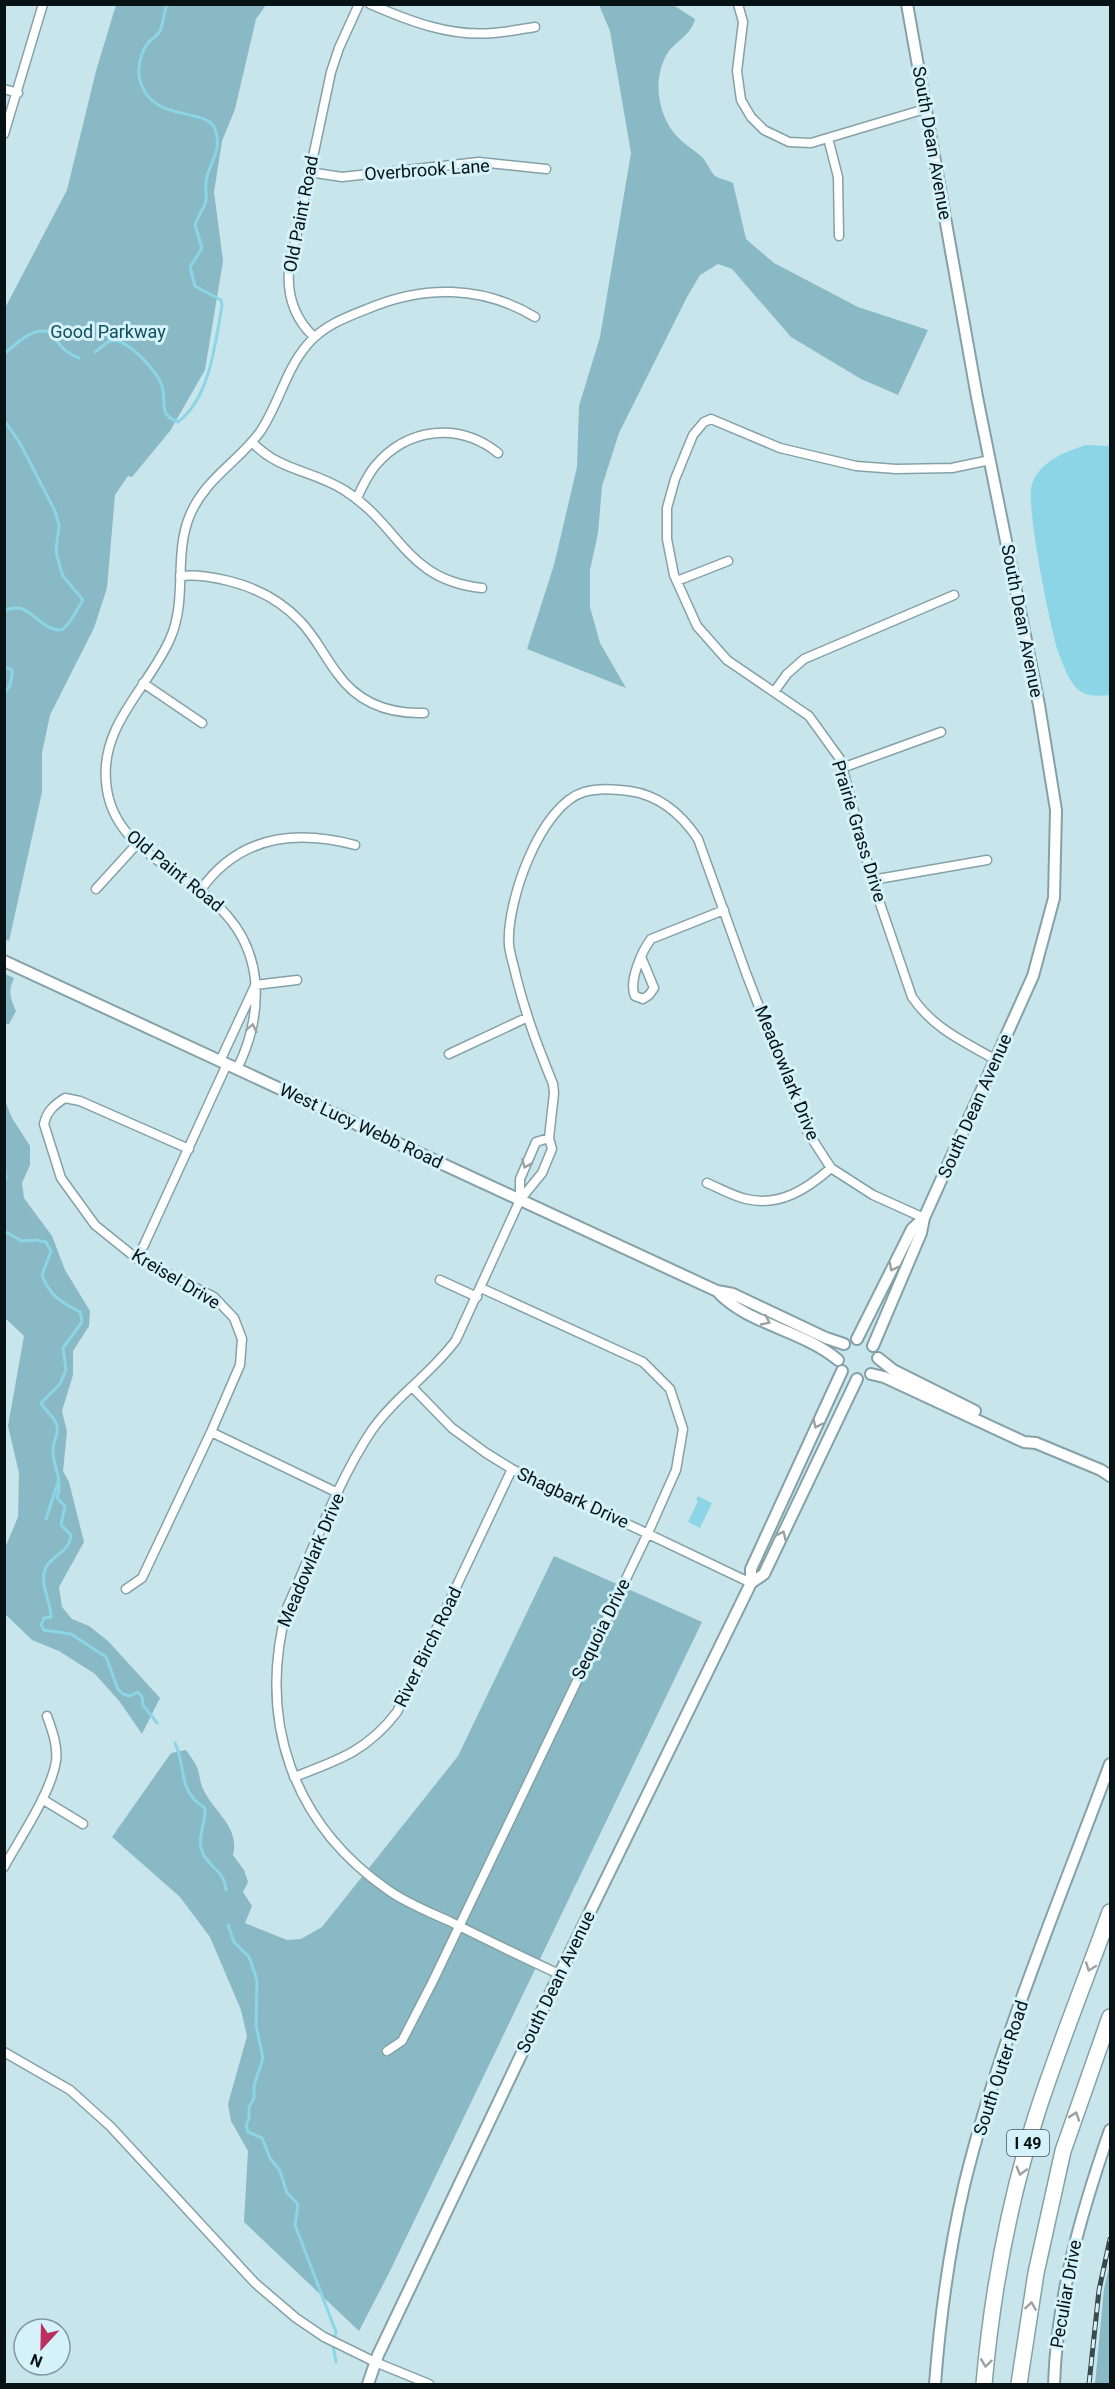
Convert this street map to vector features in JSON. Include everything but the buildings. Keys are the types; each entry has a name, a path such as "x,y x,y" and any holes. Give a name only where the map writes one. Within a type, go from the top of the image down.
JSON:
{"highway":[{"name":"I 49","path":"984,2385 998,2273 1023,2162 1037,2113 1110,1912"},
{"name":"I 49","path":"1019,2385 1036,2273 1062,2151 1110,2017"}],"street":[{"path":"4,134 43,4"},
{"name":"Old Paint Road","path":"228,1065 249,1041 253,1023 255,985 253,963 241,932 224,909 136,844 114,813 106,783 105,768 114,734 123,715 162,654 176,624 184,533 196,502 217,474 252,442 268,419 295,361 314,337 299,319 293,307 288,281 331,72 359,4"},
{"path":"370,4 412,22 458,32 492,33 535,27"},
{"path":"738,4 743,22 736,71 741,100 751,117 764,130 789,142 811,143 925,109"},
{"name":"South Dean Avenue","path":"873,1346 921,1233 924,1218 1033,976 1054,898 1056,810 1039,705 990,460 907,4"},
{"path":"4,89 18,93"},
{"path":"828,138 838,177 839,236"},
{"name":"Overbrook Lane","path":"309,172 342,177 479,162 546,170"},
{"path":"314,337 348,315 381,302 422,292 460,291 491,296 508,302 535,317"},
{"name":"Prairie Grass Drive","path":"990,460 952,468 896,469 856,466 780,448 711,419 704,422 693,435 675,479 667,508 667,539 677,580 697,626 727,660 809,716 840,759 872,880 912,997 922,1012 938,1027 996,1060"},
{"path":"357,498 367,477 376,465 399,445 413,439 438,432 462,434 487,444 498,453"},
{"path":"252,442 268,457 280,464 324,480 357,498 377,516 402,547 424,568 454,584 482,588"},
{"path":"677,580 728,561"},
{"path":"180,576 210,576 242,584 273,598 301,621 337,674 358,695 382,708 397,712 424,713"},
{"path":"774,692 787,674 804,659 954,595"},
{"path":"143,683 202,723"},
{"path":"842,768 941,732"},
{"name":"Meadowlark Drive","path":"559,1974 390,1892 358,1868 318,1823 294,1777 277,1719 275,1689 279,1634 286,1608 360,1449 389,1409 443,1358 456,1340 520,1200 542,1173 552,1149 549,1138 553,1084 526,1018 509,945 512,915 521,882 541,830 555,812 583,792 617,789 653,797 671,809 688,825 698,839 807,1131 831,1168 873,1195 924,1218"},
{"path":"200,891 214,873 231,858 263,843 289,838 316,837 355,845"},
{"path":"96,889 136,844"},
{"path":"872,880 987,860"},
{"path":"642,959 651,939 723,910"},
{"name":"West Lucy Webb Road","path":"4,961 717,1291 733,1294 826,1338 844,1344"},
{"path":"255,985 297,980"},
{"name":"Old Paint Road","path":"136,1258 228,1065 255,985"},
{"path":"449,1054 526,1018"},
{"name":"Kreisel Drive","path":"126,1589 142,1578 211,1432 240,1365 242,1339 234,1318 214,1297 136,1258 95,1225 61,1178 44,1124 51,1108 65,1098 80,1101 189,1149"},
{"path":"520,1200 520,1179 536,1142 549,1138"},
{"path":"707,1183 747,1199 774,1200 794,1195 831,1168"},
{"name":"South Dean Avenue","path":"857,1339 912,1228 924,1218"},
{"path":"440,1280 477,1297"},
{"name":"Sequoia Drive","path":"387,2051 402,2041 648,1533 676,1470 683,1429 670,1389 643,1362 481,1288"},
{"name":"West Lucy Webb Road","path":"717,1291 728,1303 810,1341 838,1359"},
{"path":"1036,1443 1028,1436 893,1370 878,1358 873,1346 864,1340 857,1339 844,1344 840,1349 838,1359 842,1371 851,1378 857,1379 871,1374 884,1377 1024,1442 1036,1443 1101,1470 1110,1476"},
{"path":"871,1374 877,1366 878,1358"},
{"name":"South Dean Avenue","path":"368,2385 375,2362 559,1974 751,1583 751,1569 842,1371"},
{"name":"South Dean Avenue","path":"751,1583 764,1574 857,1379"},
{"name":"Shagbark Drive","path":"412,1387 452,1428 512,1469 751,1583"},
{"path":"211,1432 338,1494"},
{"name":"River Birch Road","path":"294,1777 337,1761 363,1747 381,1732 397,1712 512,1469"},
{"path":"4,1867 42,1798 56,1760 55,1740 47,1716"},
{"name":"South Outer Road","path":"935,2385 950,2261 964,2187 975,2146 1009,2037 1110,1764"},
{"path":"42,1798 83,1824"},
{"path":"4,2052 69,2090 111,2127 247,2275 288,2311 324,2337 429,2385"},
{"name":"Peculiar Drive","path":"1054,2385 1060,2311 1068,2268 1085,2204 1110,2130"}],"green space":[{"name":"Good Parkway","path":"116,5 266,5 256,19 235,109 222,141 214,192 223,261 205,370 170,431 132,477 128,476 115,495 107,588 94,628 50,715 42,753 42,792 9,941 4,939 5,308 67,190 96,71"},
{"path":"599,5 673,5 695,19 690,30 670,49 663,63 659,84 661,105 668,124 677,137 702,157 715,176 733,183 746,239 774,263 858,307 928,330 898,395 861,379 791,337 732,269 718,264 700,275 619,433 602,486 598,533 590,570 590,607 600,643 626,688 527,649 554,565 577,467 579,406 600,337 631,153 610,31"},
{"path":"5,974 14,978 10,994 16,1011 9,1024 5,1024"},
{"path":"4,1098 12,1118 30,1146 30,1165 22,1183 24,1198 52,1236 65,1270 90,1311 89,1326 73,1351 73,1375 62,1411 67,1432 63,1471 69,1482 84,1542 59,1587 62,1607 72,1619 89,1626 108,1641 160,1698 142,1734 120,1702 95,1674 59,1651 32,1640 5,1614 5,1548 18,1517 19,1473 8,1426 24,1336 5,1318"},
{"path":"554,1556 702,1622 359,2331 244,2222 248,2151 231,2121 228,2104 247,2036 241,2010 210,1937 180,1897 112,1837 171,1753 186,1750 197,1767 203,1789 225,1820 233,1836 233,1855 244,1870 248,1882 243,1892 252,1906 245,1923 287,1940 301,1939 322,1927 458,1756"},
{"path":"1110,2264 1110,2384 1095,2384 1104,2289"}],"shaded area":[{"path":"1086,445 1110,446 1110,695 1098,696 1083,693 1072,683 1058,651 1039,565 1031,496 1032,484 1047,463 1062,454"},
{"path":"698,1496 712,1503 700,1528 688,1522"}],"waterway":[{"path":"95,352 110,341 117,341 132,349 154,372 162,386 165,411 171,419 178,422 189,412 197,399 204,385 213,353 222,306 221,300 195,286 190,267 202,248 195,225 205,203 206,182 217,144 215,129 202,118 159,105 150,98 139,77 142,54 145,47 160,31 167,4"},
{"path":"4,354 25,337 43,331 50,332 66,351 79,358"},
{"path":"4,420 20,443 55,511 59,525 56,551 60,567 63,576 83,600 62,630 46,626 21,609 13,608 4,611"},
{"path":"4,666 12,670 11,683 4,693"},
{"path":"4,1161 6,1179 4,1182"},
{"path":"4,1231 22,1241 46,1242 51,1251 42,1275 45,1282 56,1297 80,1312 82,1322 63,1348 66,1370 60,1384 41,1403 57,1425 53,1448 59,1479 57,1498 65,1506 61,1525 71,1535 67,1547 46,1567 43,1578 51,1617 44,1618 41,1625 44,1630 71,1634 106,1657 118,1689 130,1696 138,1692 142,1697 143,1705 157,1723"},
{"path":"46,1519 58,1482"},
{"path":"175,1743 186,1787 196,1801 205,1808 200,1840 202,1851 222,1877 226,1890"},
{"path":"228,1925 234,1942 249,1957 257,1980 256,2025 263,2058 254,2086 254,2098 249,2107 249,2118 246,2125 248,2132 262,2138 270,2158 280,2171 287,2193 298,2204 295,2225 336,2332 333,2345 336,2362"}],"railway":[{"path":"1089,2384 1099,2290 1110,2239"}]}
